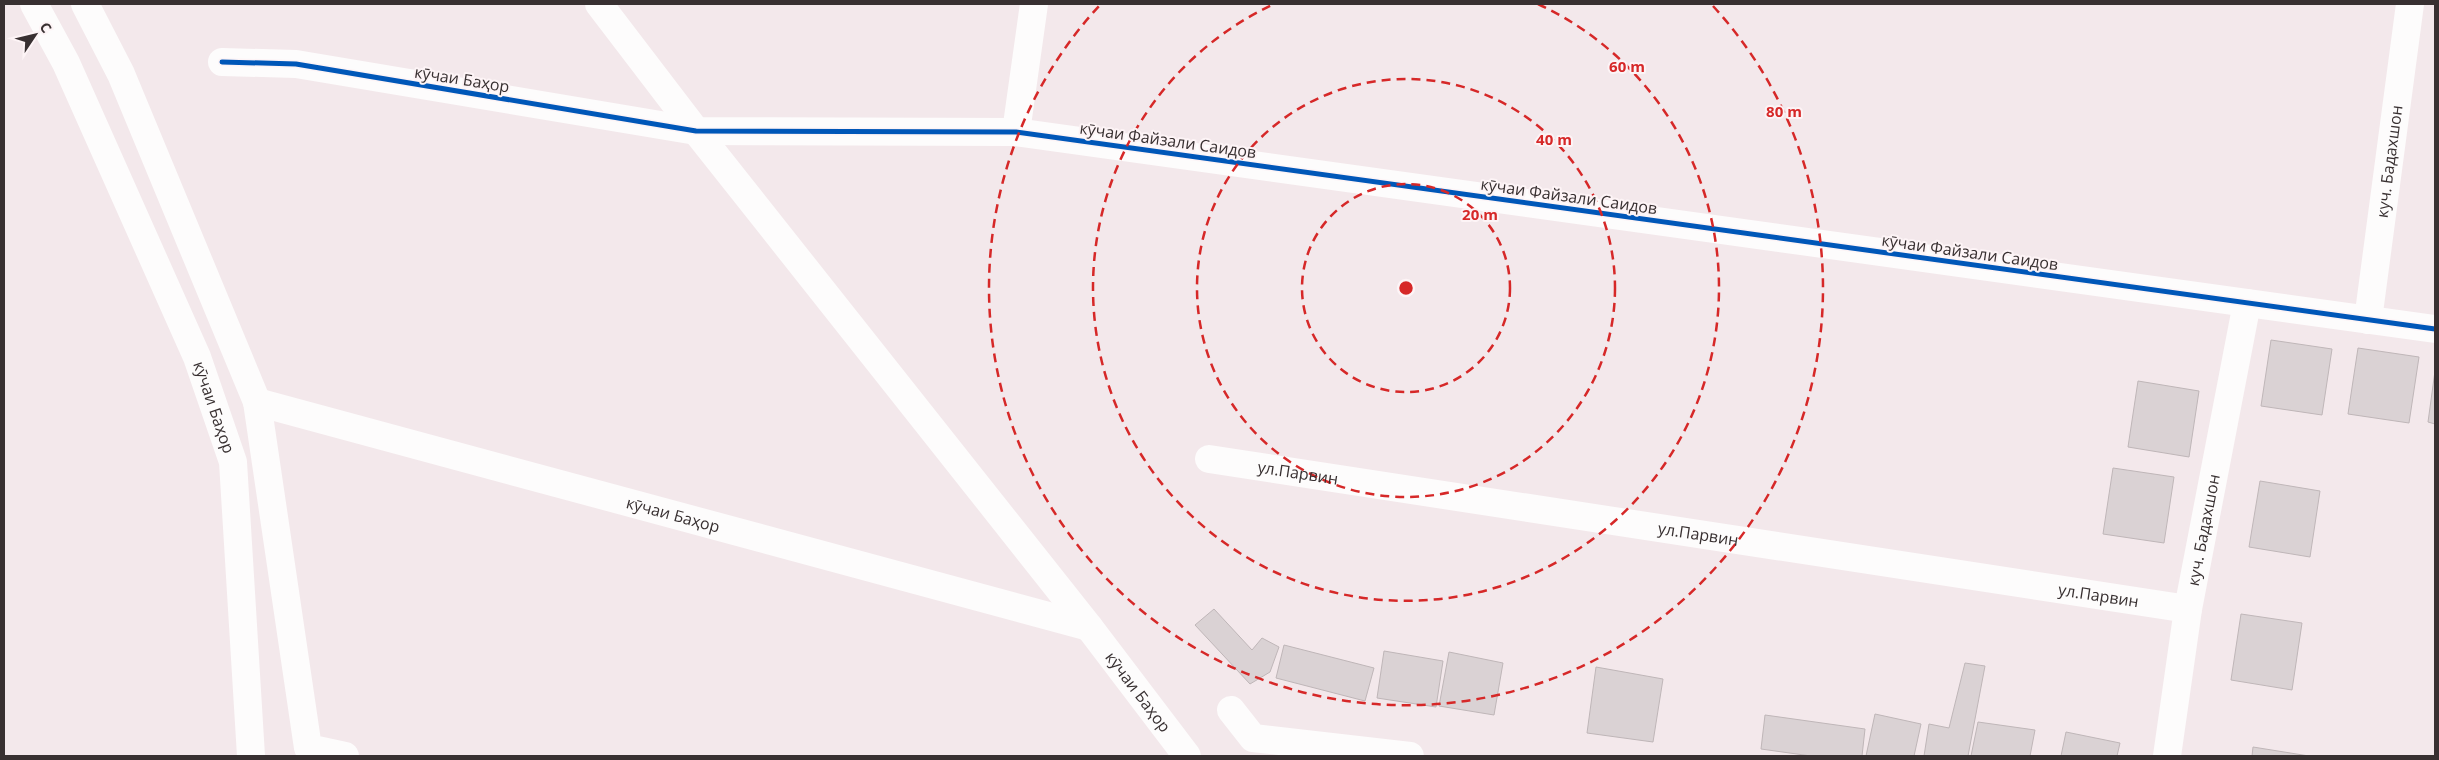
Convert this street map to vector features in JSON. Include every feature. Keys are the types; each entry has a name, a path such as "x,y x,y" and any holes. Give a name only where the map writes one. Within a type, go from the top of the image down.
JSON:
{"street":[{"name":"кӯчаи Баҳор","path":"34,4 66,63 193,348 233,462 251,756"},
{"path":"85,4 121,74 257,402 308,748 345,756"},
{"name":"кӯчаи Баҳор","path":"599,4 696,131 1089,627 1187,756"},
{"path":"1016,132 1034,4"},
{"name":"куч. Бадахшон","path":"2368,320 2410,4"},
{"name":"кӯчаи Баҳор","path":"222,62 296,64 696,131"},
{"name":"кӯчаи Файзали Саидов","path":"696,131 1016,132 2435,329"},
{"name":"куч. Бадахшон","path":"2167,756 2188,609 2247,303"},
{"name":"кӯчаи Баҳор","path":"257,402 1089,627"},
{"name":"ул.Парвин","path":"1209,459 2188,609"},
{"path":"1232,710 1253,738 1410,756"}],"building":[{"path":"2271,340 2332,349 2322,415 2261,406"},
{"path":"2358,348 2419,357 2409,423 2348,414"},
{"path":"2435,371 2435,424 2428,422"},
{"path":"2138,381 2199,391 2189,457 2128,447"},
{"path":"2113,468 2174,477 2164,543 2103,534"},
{"path":"2260,481 2320,491 2310,557 2249,547"},
{"path":"1214,609 1252,650 1262,638 1279,647 1270,672 1250,684 1195,625"},
{"path":"2241,614 2302,623 2292,690 2231,680"},
{"path":"1284,645 1374,668 1365,701 1276,678"},
{"path":"1384,651 1443,661 1436,707 1377,698"},
{"path":"1449,652 1503,663 1494,715 1439,706"},
{"path":"1965,663 1985,666 1968,756 1924,756 1929,724 1949,728"},
{"path":"1596,667 1663,679 1653,742 1587,733"},
{"path":"1875,714 1921,724 1914,756 1866,756"},
{"path":"1765,715 1865,729 1862,756 1811,756 1761,749"},
{"path":"1978,722 2035,730 2030,756 1971,756"},
{"path":"2066,732 2120,743 2117,756 2061,756"},
{"path":"2253,747 2309,756 2252,756"}],"cycle path":[{"path":"222,62 296,64 696,131 1016,132 2435,329"}]}
